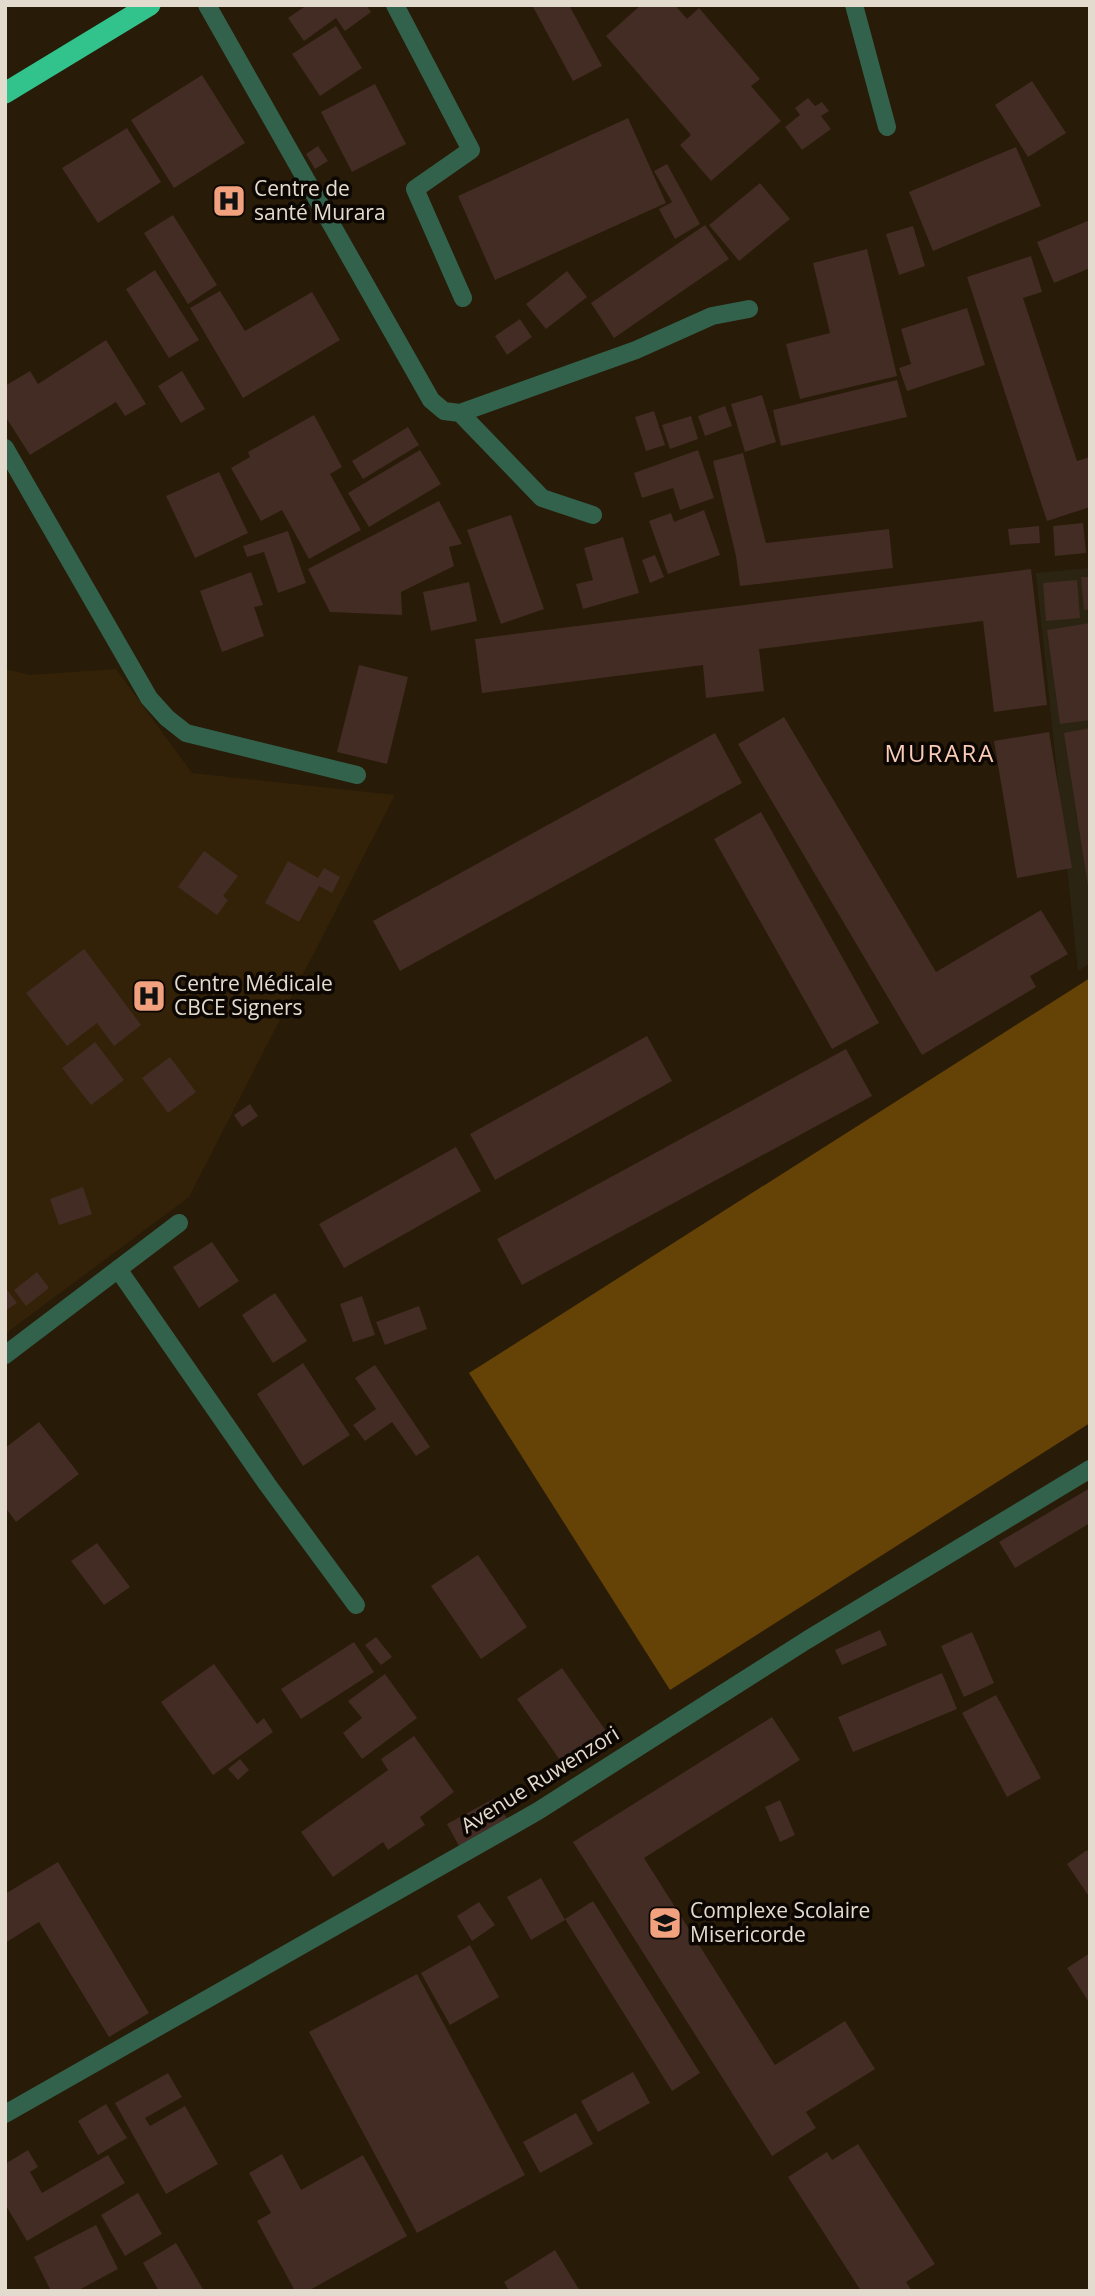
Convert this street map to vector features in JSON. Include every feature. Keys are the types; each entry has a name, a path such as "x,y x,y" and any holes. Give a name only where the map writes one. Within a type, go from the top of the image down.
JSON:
{"highway":[{"path":"5,93 150,5"}],"street":[{"path":"207,5 431,400 444,411 460,413 636,350 712,316 749,309"},
{"path":"395,5 471,150 415,189 463,298"},
{"path":"854,5 887,127"},
{"path":"460,413 542,498 593,515"},
{"path":"5,449 149,698 167,718 186,733 357,775"},
{"path":"5,1355 179,1223"},
{"path":"118,1269 267,1484 356,1605"},
{"name":"Avenue Ruwenzori","path":"5,2114 538,1811 807,1640 1090,1469"}],"shaded area":[{"path":"1090,568 1090,963 1078,971 1036,573"},
{"name":"Centre Médicale CBCE Signers","path":"5,669 30,675 116,669 192,773 395,795 189,1197 5,1334"},
{"path":"1090,978 1090,1423 670,1690 469,1373"}],"building":[{"path":"307,5 366,5 371,12 345,31 336,18 304,41 288,18"},
{"path":"532,5 569,5 602,66 573,81"},
{"path":"641,5 675,5 687,19 699,8 760,79 751,86 781,121 711,181 680,145 691,135 606,36"},
{"path":"336,26 362,68 320,96 292,54"},
{"path":"202,75 245,143 174,188 131,120"},
{"path":"1032,81 1066,133 1028,157 995,105"},
{"path":"375,84 406,144 352,172 321,112"},
{"path":"808,98 815,106 822,102 829,111 821,116 831,129 802,150 785,127 800,115 795,108"},
{"path":"628,118 666,203 495,280 458,196"},
{"path":"127,128 161,182 98,223 62,168"},
{"path":"318,146 328,161 315,169 306,154"},
{"path":"1016,147 1041,206 933,251 909,192"},
{"path":"667,164 700,224 675,239 659,209 672,202 654,171"},
{"path":"760,183 790,219 739,261 709,225"},
{"path":"173,215 217,285 188,304 144,233"},
{"path":"1090,220 1090,268 1054,283 1037,242"},
{"path":"705,225 729,259 614,338 591,303"},
{"path":"913,226 925,266 899,275 886,234"},
{"path":"867,249 897,376 800,399 786,344 830,333 813,263"},
{"path":"1031,256 1042,292 1023,298 1077,461 1090,457 1090,507 1047,521 967,277"},
{"path":"155,270 199,340 169,358 126,289"},
{"path":"567,271 587,297 546,329 526,304"},
{"path":"220,291 245,331 312,292 340,340 243,398 190,308"},
{"path":"967,308 985,365 907,391 899,368 911,364 901,329"},
{"path":"520,319 532,337 507,355 495,336"},
{"path":"106,340 146,404 125,416 116,402 30,455 5,416 5,386 30,371 38,384"},
{"path":"182,371 205,409 181,423 158,386"},
{"path":"897,380 907,417 781,446 773,410"},
{"path":"762,395 776,442 745,452 731,404"},
{"path":"725,406 732,426 705,436 698,416"},
{"path":"654,411 665,445 646,451 635,417"},
{"path":"314,415 342,467 330,474 361,530 309,559 282,510 261,521 231,468 250,457 248,452"},
{"path":"691,416 698,439 670,449 662,425"},
{"path":"408,427 419,445 363,479 352,461"},
{"path":"420,450 441,484 369,527 348,493"},
{"path":"698,450 714,498 680,510 673,488 642,498 634,473"},
{"path":"743,453 766,543 889,529 893,568 740,586 736,556 713,461"},
{"path":"219,472 248,533 195,558 166,496"},
{"path":"439,501 462,544 449,547 454,566 401,592 402,615 330,612 308,569"},
{"path":"704,510 720,555 668,574 649,521 671,513 674,522"},
{"path":"511,515 544,609 501,624 467,530"},
{"path":"1083,523 1086,553 1055,556 1053,526"},
{"path":"1039,526 1040,543 1010,545 1008,529"},
{"path":"288,531 306,583 278,593 264,552 247,557 243,546"},
{"path":"623,537 639,593 583,609 576,584 593,580 584,548"},
{"path":"655,555 664,577 650,583 642,560"},
{"path":"1031,569 1047,705 994,712 983,621 759,649 764,691 706,698 703,665 482,693 475,639"},
{"path":"251,572 263,605 254,607 264,636 222,652 200,591"},
{"path":"1081,577 1090,577 1090,609 1084,610"},
{"path":"1077,580 1080,618 1046,621 1043,583"},
{"path":"469,582 477,621 431,631 423,592"},
{"path":"1090,623 1090,720 1060,724 1047,630"},
{"path":"359,665 408,677 387,764 337,752"},
{"path":"784,717 936,972 1041,910 1068,954 1030,976 1036,987 922,1055 738,744"},
{"path":"1090,728 1090,886 1088,886 1064,733"},
{"path":"1049,732 1072,868 1017,878 994,741"},
{"path":"715,733 742,783 400,971 373,921"},
{"path":"761,812 879,1023 832,1049 714,839"},
{"path":"204,851 238,876 223,896 228,900 217,915 178,887"},
{"path":"288,861 318,878 324,868 340,877 332,893 319,886 299,922 265,903"},
{"path":"84,949 141,1025 114,1046 97,1023 67,1046 26,993"},
{"path":"647,1036 672,1081 495,1180 470,1134"},
{"path":"95,1042 124,1080 91,1105 62,1068"},
{"path":"846,1049 872,1096 522,1285 497,1239"},
{"path":"170,1057 196,1092 168,1113 142,1078"},
{"path":"250,1104 258,1116 242,1127 234,1115"},
{"path":"456,1147 481,1191 344,1268 319,1224"},
{"path":"83,1187 92,1214 59,1225 50,1199"},
{"path":"212,1242 239,1281 199,1308 173,1267"},
{"path":"37,1272 49,1288 26,1306 14,1290"},
{"path":"5,1287 17,1303 5,1311"},
{"path":"275,1293 307,1341 273,1363 242,1315"},
{"path":"362,1296 375,1335 353,1342 340,1304"},
{"path":"419,1306 427,1329 385,1345 376,1322"},
{"path":"303,1363 350,1435 303,1466 257,1394"},
{"path":"375,1365 430,1447 416,1456 392,1422 365,1441 353,1425 376,1409 355,1378"},
{"path":"39,1422 79,1474 16,1522 5,1507 5,1448"},
{"path":"1090,1488 1090,1523 1015,1568 999,1542"},
{"path":"97,1543 130,1587 104,1605 71,1561"},
{"path":"478,1555 527,1627 481,1659 431,1586"},
{"path":"880,1630 887,1645 842,1665 835,1650"},
{"path":"972,1632 994,1683 964,1697 941,1646"},
{"path":"376,1637 392,1657 381,1665 365,1645"},
{"path":"354,1642 374,1672 301,1719 281,1689"},
{"path":"214,1664 257,1724 264,1718 273,1732 213,1775 161,1702"},
{"path":"562,1668 606,1731 562,1763 517,1699"},
{"path":"942,1673 957,1709 853,1752 838,1717"},
{"path":"385,1674 417,1718 362,1759 343,1733 362,1718 348,1701"},
{"path":"996,1695 1041,1778 1007,1797 962,1713"},
{"path":"772,1717 800,1760 644,1858 775,2065 845,2021 875,2069 806,2112 816,2128 772,2156 573,1842"},
{"path":"414,1736 454,1792 420,1817 425,1825 388,1850 383,1842 333,1877 301,1832 388,1770 381,1759"},
{"path":"240,1759 249,1770 238,1780 228,1769"},
{"path":"495,1798 507,1819 459,1846 447,1824"},
{"path":"780,1800 795,1835 780,1842 765,1807"},
{"path":"1087,1850 1090,1854 1090,1898 1067,1864"},
{"path":"58,1862 149,2013 109,2037 39,1922 5,1943 5,1894"},
{"path":"541,1878 565,1920 531,1940 507,1897"},
{"path":"593,1901 700,2073 672,2091 565,1919"},
{"path":"479,1902 495,1925 472,1941 457,1916"},
{"path":"470,1945 499,1997 450,2025 421,1973"},
{"path":"1090,1953 1090,2004 1067,1968"},
{"path":"417,1974 525,2175 417,2233 309,2032"},
{"path":"633,2072 650,2103 598,2132 581,2101"},
{"path":"168,2073 182,2097 145,2118 150,2126 185,2106 218,2164 166,2194 115,2103"},
{"path":"106,2104 127,2138 98,2155 78,2121"},
{"path":"576,2113 593,2144 540,2173 523,2142"},
{"path":"858,2144 935,2264 906,2282 912,2291 861,2291 788,2177 827,2152 832,2160"},
{"path":"28,2150 38,2167 30,2172 42,2193 108,2155 125,2183 27,2241 5,2204 5,2164"},
{"path":"282,2154 301,2190 363,2155 407,2236 308,2291 295,2291 257,2221 271,2213 249,2173"},
{"path":"138,2193 162,2234 125,2256 101,2215"},
{"path":"96,2225 118,2269 77,2291 51,2291 34,2257"},
{"path":"176,2243 204,2291 159,2291 143,2263"},
{"path":"555,2250 580,2291 509,2291 504,2282"}],"place":[{"name":"Centre de santé Murara","path":"229,201"},
{"name":"Centre Médicale CBCE Signers","path":"149,996"},
{"name":"Complexe Scolaire Misericorde","path":"665,1923"}],"district":[{"name":"MURARA","path":"940,754"}]}
